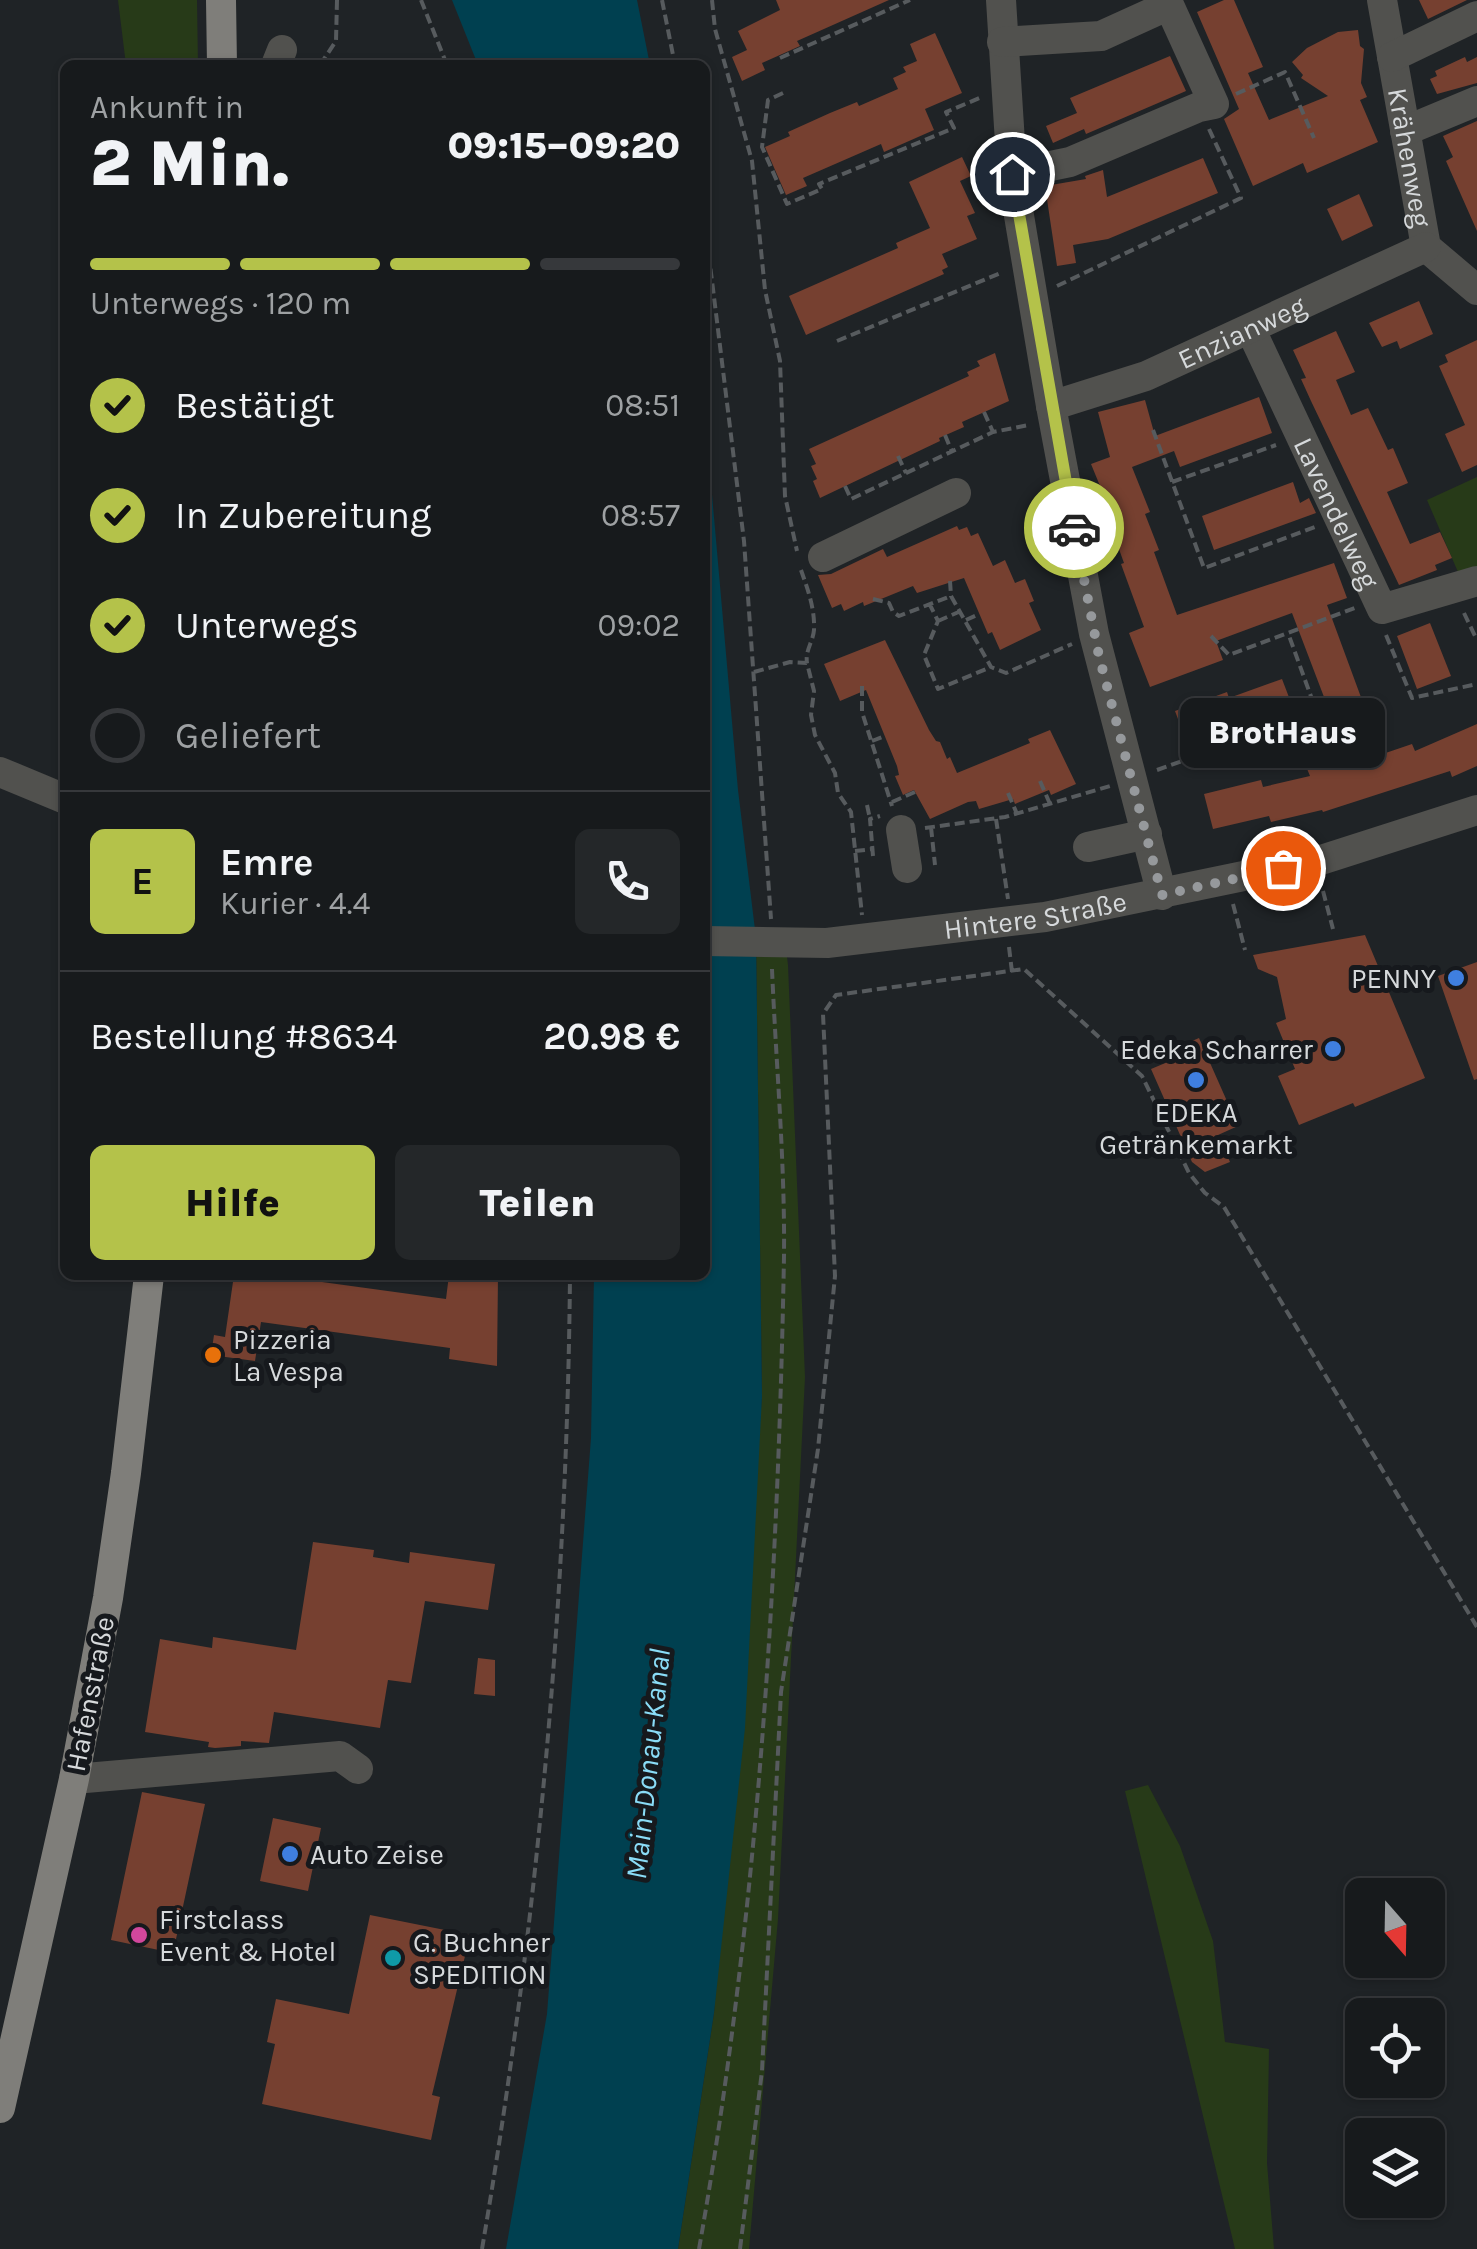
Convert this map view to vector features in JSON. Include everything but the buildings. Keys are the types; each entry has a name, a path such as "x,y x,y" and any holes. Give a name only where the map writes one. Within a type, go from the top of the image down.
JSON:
{"main road":[{"path":"220,0 222,60"},
{"name":"Hafenstraße","path":"0,2108 74,1779 111,1580 148,1280"}],"street":[{"path":"1001,0 1012,174 1052,413 1094,634 1162,895"},
{"name":"Krähenweg","path":"1382,0 1426,247 1477,290"},
{"path":"1002,42 1101,36 1169,5 1206,105 1070,162 1012,174"},
{"path":"1392,57 1477,16"},
{"path":"1405,130 1477,101"},
{"name":"Enzianweg","path":"1052,413 1251,330 1426,247"},
{"name":"Lavendelweg","path":"1251,330 1380,604 1464,584"},
{"path":"822,557 956,494"},
{"path":"4,781 60,798"},
{"name":"Hintere Straße","path":"710,941 826,943 1044,917 1321,860 1477,810"},
{"path":"900,819 921,866"},
{"path":"1088,847 1147,834"},
{"path":"74,1779 340,1756 358,1769"}],"path":[{"path":"323,60 336,42 337,0"},
{"path":"421,0 445,60"},
{"path":"662,0 674,60"},
{"path":"712,0 715,30 752,161 765,290 780,360 785,496 811,599 814,634 806,654 814,691 811,714 815,735 835,773 838,793 852,812 862,940"},
{"path":"780,58 910,0"},
{"path":"1032,298 1241,198 1206,105 1285,72 1314,138"},
{"path":"783,94 768,100 762,147 786,204 822,189 819,184 954,128 946,112 1005,87"},
{"path":"1087,258 1092,270"},
{"path":"837,341 1026,262"},
{"path":"710,265 744,541 771,935"},
{"path":"984,412 993,432"},
{"path":"845,486 851,498 993,432 1052,413"},
{"path":"1153,430 1204,568 1339,518"},
{"path":"945,435 952,452"},
{"path":"1172,482 1300,436"},
{"path":"898,456 906,473"},
{"path":"950,581 951,596 990,667 1006,673 1094,634"},
{"path":"1464,584 1477,640"},
{"path":"873,599 889,603 899,616 951,596"},
{"path":"928,603 938,620"},
{"path":"1211,636 1229,655 1380,604 1382,624 1412,698 1477,684"},
{"path":"961,610 938,620 924,655 938,688 990,667"},
{"path":"966,620 979,614"},
{"path":"870,819 996,818 1017,814 1317,714 1288,633"},
{"path":"754,672 790,662 807,662"},
{"path":"862,686 862,712 921,866"},
{"path":"872,742 885,736"},
{"path":"1040,780 1050,804"},
{"path":"900,819 916,792"},
{"path":"1008,793 1017,814"},
{"path":"867,805 873,856"},
{"path":"996,818 1009,904"},
{"path":"855,851 872,848"},
{"path":"1323,891 1333,929"},
{"path":"699,2249 720,2132 768,1691 784,1252 772,955"},
{"path":"740,2249 762,2071 782,1692 818,1449 835,1276 823,1014 836,995 1024,969 1142,1076 1189,1173 1224,1207 1477,1628"},
{"path":"482,2249 512,2074 539,1845 568,1431 570,1280"},
{"path":"768,1691 782,1692"}],"green space":[{"path":"118,0 197,0 198,60 125,60"},
{"path":"1477,477 1477,573 1461,579 1427,500"},
{"path":"756,938 785,940 788,965 805,1377 778,1919 749,2249 678,2249 714,2013 762,1396"},
{"path":"1148,1785 1180,1846 1213,1941 1225,2042 1269,2049 1267,2163 1274,2249 1235,2249 1125,1791"}],"water":[{"path":"452,0 637,0 649,60 476,60"},
{"name":"Main-Donau-Kanal","path":"710,472 738,790 756,938 762,1396 745,1728 714,2013 678,2249 506,2249 547,2014 591,1438 594,1280 710,1280"}],"way so far":[{"path":"1074,528 1099,656 1162,895 1283,868"}],"place":[{"name":"BrotHaus","path":"1283,868"},
{"name":"PENNY","path":"1456,978"},
{"name":"Edeka Scharrer","path":"1333,1049"},
{"name":"EDEKA Getränkemarkt","path":"1196,1080"},
{"name":"Pizzeria La Vespa","path":"213,1355"},
{"name":"Auto Zeise","path":"290,1854"},
{"name":"Firstclass Event & Hotel","path":"139,1935"},
{"name":"G. Buchner SPEDITION","path":"393,1958"}],"route":[{"path":"1012,174 1074,528"}]}
